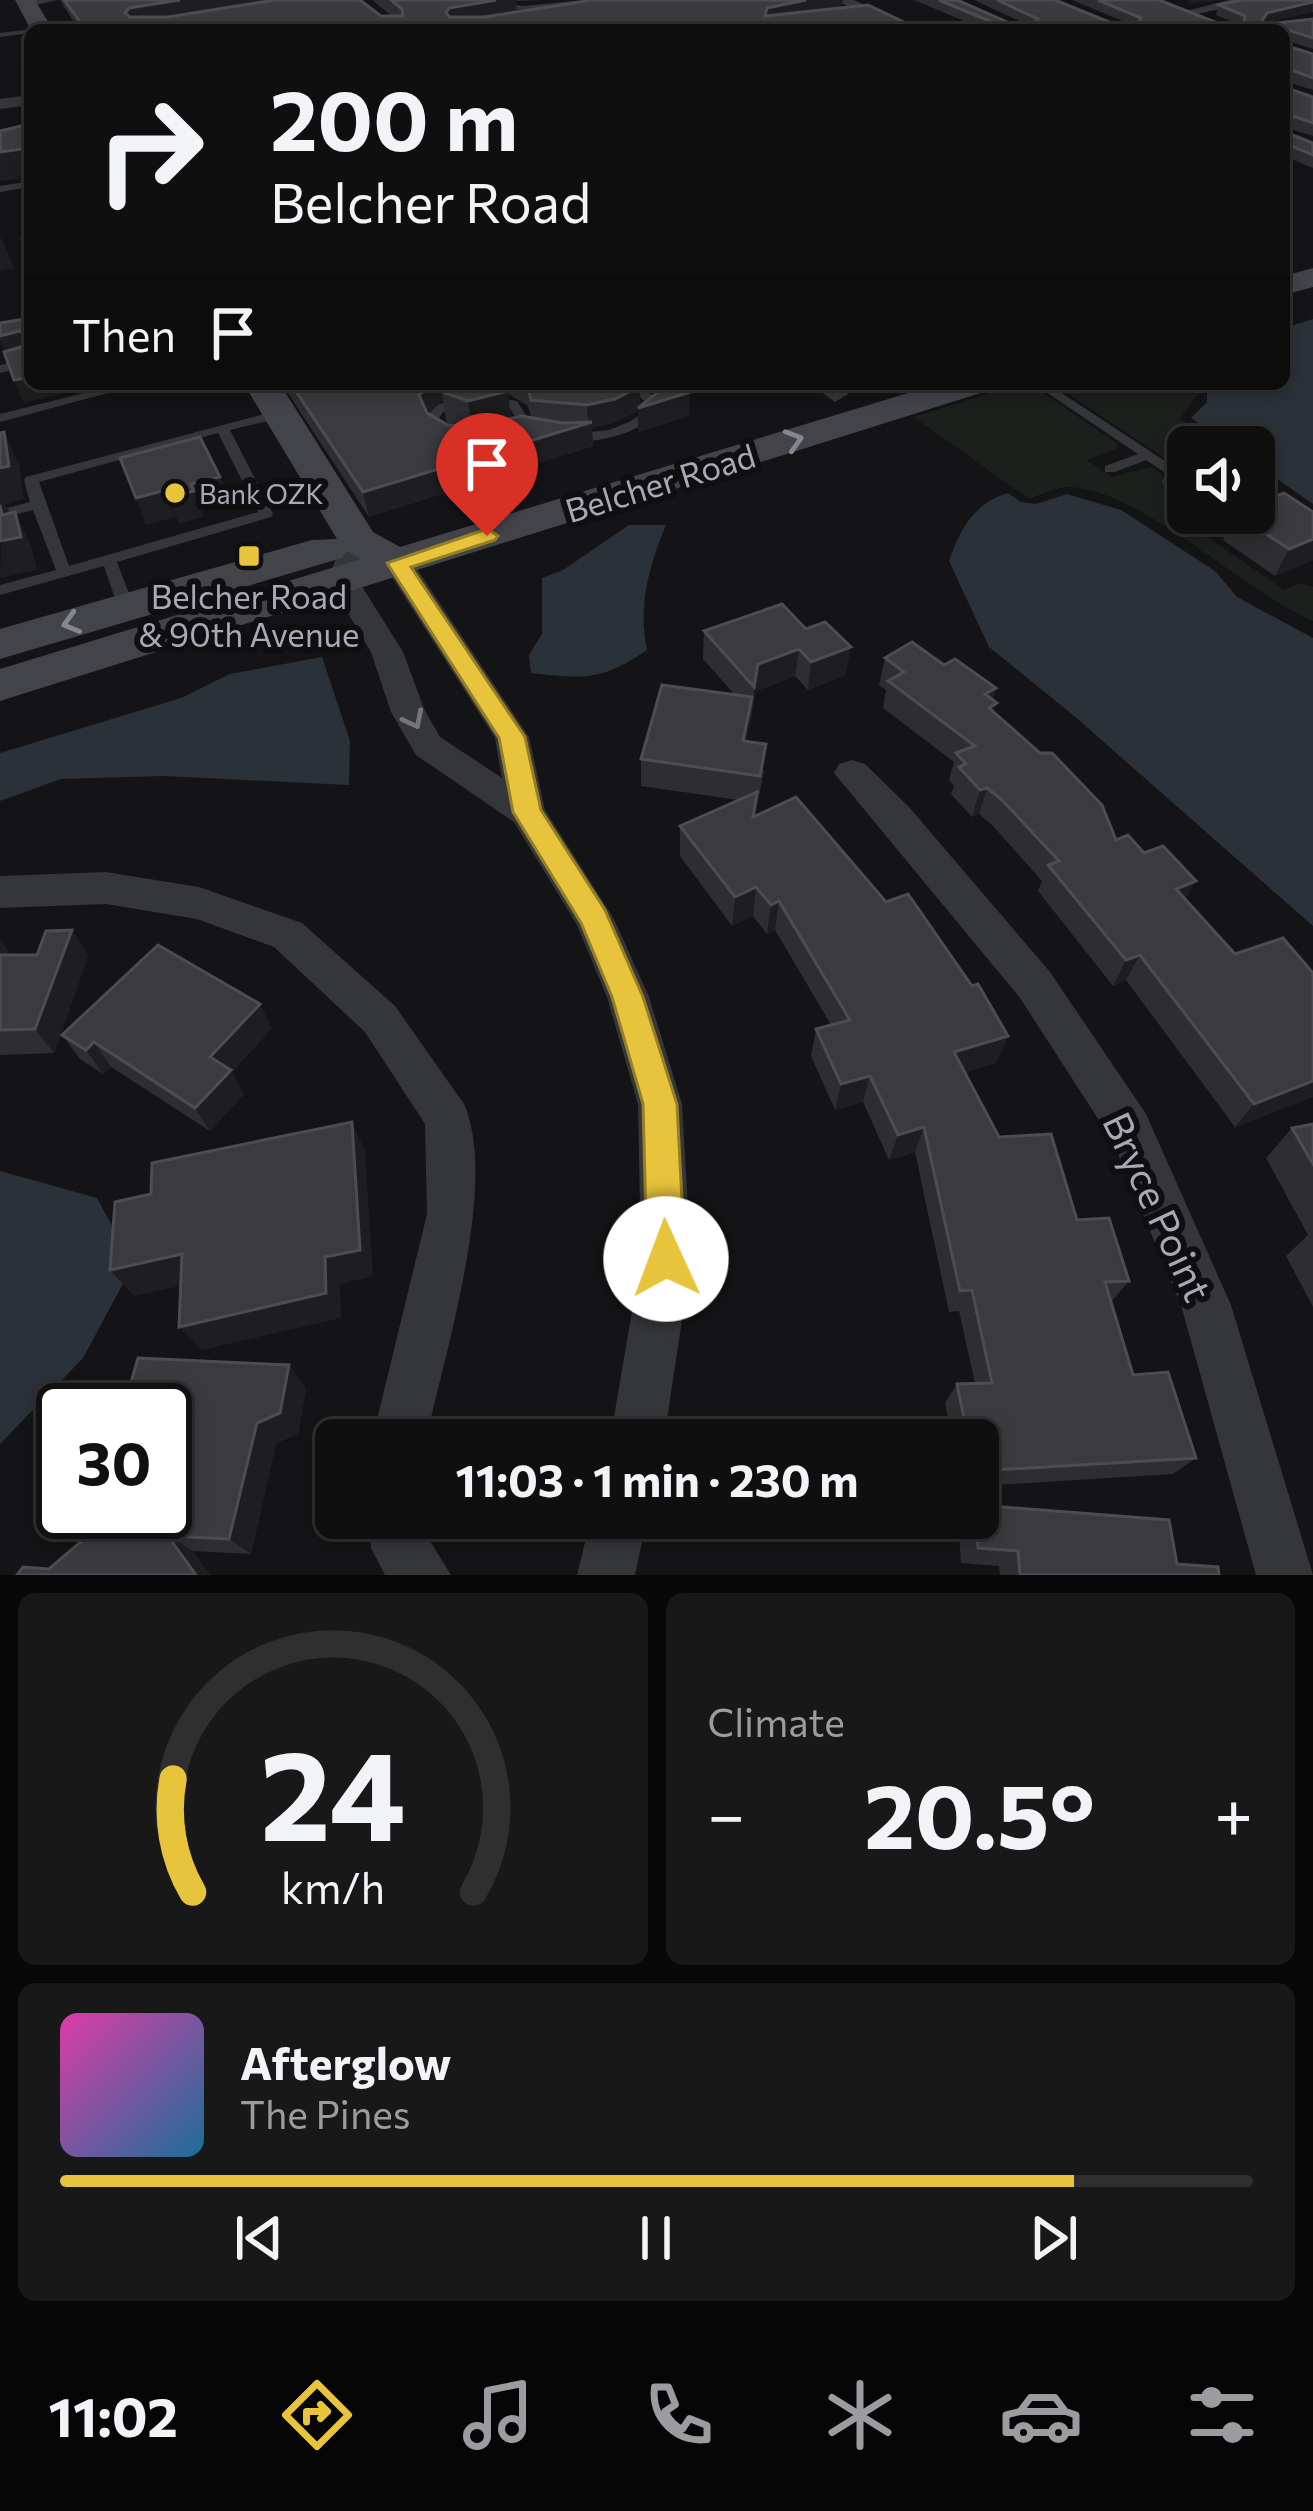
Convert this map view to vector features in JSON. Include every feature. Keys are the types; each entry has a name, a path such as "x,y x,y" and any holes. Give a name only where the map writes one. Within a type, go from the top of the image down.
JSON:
{"main road":[{"name":"Belcher Road","path":"0,644 358,539 831,390"},
{"name":"Belcher Road","path":"0,685 956,390"},
{"path":"271,399 358,539 398,563"}],"street":[{"path":"26,2 50,0"},
{"path":"842,0 895,24"},
{"path":"1185,13 1251,0"},
{"path":"1167,6 1217,24"},
{"path":"505,22 598,8"},
{"path":"832,20 870,13"},
{"path":"358,539 343,580 387,652 408,712 428,746 527,812"},
{"path":"398,563 512,737 527,812 594,919 628,997 660,1104 666,1259 640,1419"},
{"path":"395,673 457,652"},
{"name":"Bryce Point","path":"852,773 896,817 1034,985 1130,1129 1206,1305 1285,1575"},
{"path":"0,892 106,888 199,903 288,935 380,1019 448,1119 452,1214 404,1419"},
{"path":"399,1539 400,1548 422,1575"},
{"path":"606,1575 614,1539"}],"lane":[{"path":"450,0 524,8 580,0"},
{"path":"0,418 111,390"},
{"path":"461,444 448,440 433,418 449,403 503,399 521,413 531,435 588,438 644,421 651,413 651,400 639,390"},
{"path":"1049,390 1167,465"},
{"path":"64,572 31,480 222,428 271,399"},
{"path":"0,590 266,514 222,428"},
{"path":"1110,469 1148,455"},
{"path":"0,514 38,504"},
{"path":"109,560 126,607"}],"shaded area":[{"path":"1313,319 1313,504 1275,478 1275,426 1202,426 1191,418 1207,402 1207,390 1290,390 1290,326"},
{"path":"1001,390 1039,390 1117,443 1118,448 1087,460 1112,477 1152,467 1161,473 1167,489 1167,527 1092,490 1065,487 1029,499 914,417"},
{"path":"1062,390 1200,392 1180,418 1189,426 1167,426 1167,460"},
{"path":"1008,493 1021,502 1036,504 1067,494 1121,510 1215,571 1237,597 1313,638 1313,926 989,647 949,561 970,519 986,503"},
{"path":"629,525 666,525 647,586 647,650 617,668 592,675 531,673 529,655 542,634 542,578 563,570"},
{"path":"1177,534 1203,534 1284,590 1301,583 1313,587 1313,621"},
{"path":"322,657 350,741 349,785 163,776 61,779 0,801 0,753 181,698 230,674"},
{"path":"0,1171 97,1198 133,1265 83,1358 59,1383 36,1383 36,1407 0,1444"}],"building":[{"path":"64,0 180,0 129,8 125,13 168,17 275,0 360,0 381,16 403,16 391,0 496,0 449,8 446,13 484,17 592,0 806,0 767,8 765,16 868,5 908,24 82,24"},
{"path":"939,0 957,0 1012,24 997,24"},
{"path":"997,0 1055,0 1114,24 1034,24 1038,19"},
{"path":"1098,0 1159,0 1220,24 1137,24 1141,18"},
{"path":"1241,0 1313,0 1267,13 1262,21 1267,24 1243,24 1245,16 1219,5"},
{"path":"1313,19 1313,38 1290,31 1290,24 1267,24"},
{"path":"1290,47 1313,54 1313,78 1290,69"},
{"path":"1290,89 1313,97 1313,123 1290,115"},
{"path":"24,125 24,149 0,152 0,131"},
{"path":"1290,134 1313,143 1313,155 1290,145"},
{"path":"24,319 24,335 20,331 0,336 0,323"},
{"path":"24,346 24,378 14,380 4,352"},
{"path":"295,390 424,390 419,395 427,413 448,425 471,427 522,416 592,422 363,492"},
{"path":"443,390 508,391 468,401"},
{"path":"528,390 632,390 587,405 531,400"},
{"path":"661,390 690,392 638,408"},
{"path":"4,432 9,466 0,468 0,433"},
{"path":"200,437 220,477 191,484 194,491 169,497 166,490 136,498 120,458"},
{"path":"1284,493 1313,512 1313,539 1289,549 1266,534 1275,534 1275,497"},
{"path":"0,505 2,515 15,512 21,537 0,541"},
{"path":"782,604 806,629 825,622 851,647 811,662 799,649 758,664 754,687 704,631"},
{"path":"912,642 944,665 955,659 996,688 985,694 997,703 989,708 1040,753 1052,753 1102,805 1116,840 1128,835 1144,853 1163,846 1196,881 1176,889 1235,954 1283,938 1313,973 1313,1081 1254,1104 1140,955 1126,960 1048,865 1059,861 1002,800 987,788 980,790 959,767 966,764 956,753 975,746 888,681 904,672 885,658"},
{"path":"662,685 752,697 743,741 766,744 760,776 641,759"},
{"path":"757,792 753,817 796,797 886,902 908,894 972,986 978,984 1008,1036 954,1052 999,1137 1051,1134 1077,1220 1109,1218 1129,1281 1105,1282 1133,1375 1168,1372 1196,1458 999,1470 999,1419 964,1419 957,1384 992,1383 972,1290 960,1291 924,1127 898,1135 870,1076 841,1084 816,1029 850,1020 779,901 771,905 756,887 735,897 680,826"},
{"path":"72,930 35,1029 0,1030 0,955 37,955 46,931"},
{"path":"158,945 260,1004 210,1057 231,1070 195,1108 94,1042 86,1050 62,1035"},
{"path":"352,1122 360,1250 325,1257 326,1293 179,1327 182,1254 110,1270 115,1202 151,1194 152,1163"},
{"path":"1313,1124 1313,1164 1292,1128"},
{"path":"138,1358 289,1365 280,1413 257,1423 229,1539 192,1537 192,1383 131,1383"},
{"path":"999,1507 1169,1520 1177,1564 1218,1567 1219,1575 1020,1575 1018,1551 978,1548 977,1539 999,1539"},
{"path":"84,1539 170,1539 196,1575 17,1575 23,1567 49,1569"}],"place":[{"name":"Bank OZK","path":"175,493"},
{"name":"Belcher Road & 90th Avenue","path":"249,556"}],"route":[{"path":"487,536 398,563 512,737 527,812 594,919 628,997 660,1104 666,1259"}]}
